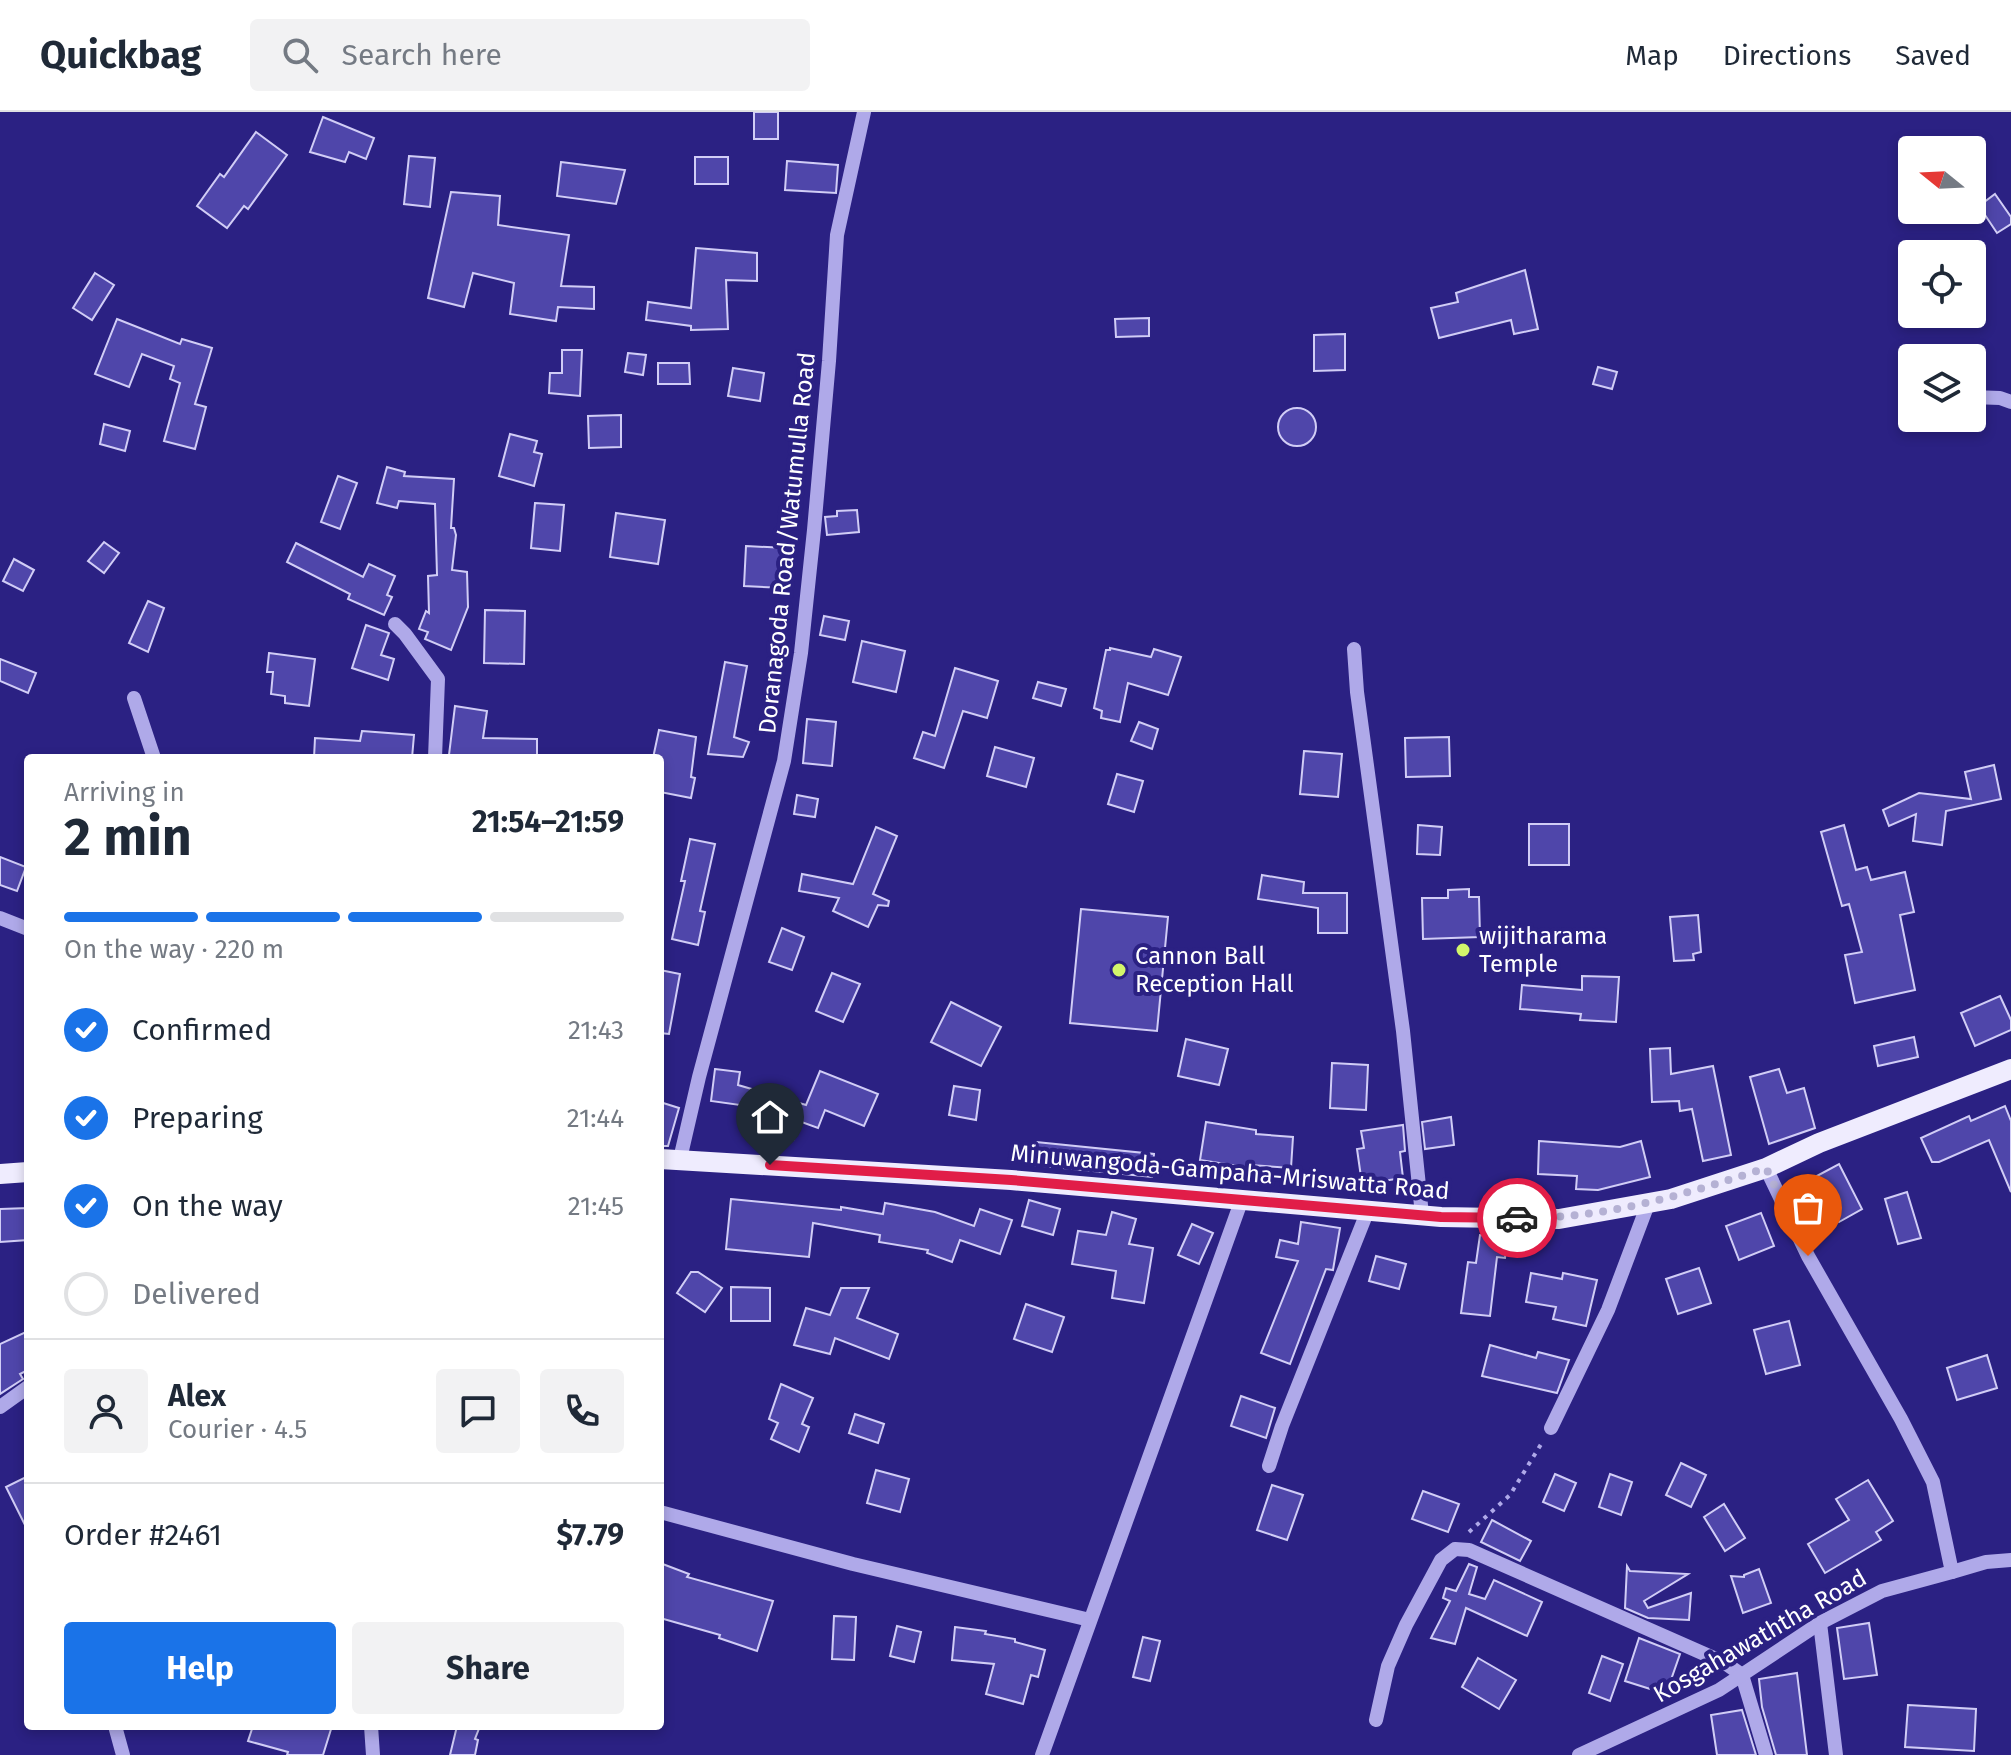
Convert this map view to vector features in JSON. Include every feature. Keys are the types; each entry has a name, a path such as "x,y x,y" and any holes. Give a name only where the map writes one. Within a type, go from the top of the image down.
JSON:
{"main road":[{"name":"Minuwangoda-Gampaha-Mriswatta Road","path":"670,1159 1011,1180 1422,1215 1559,1219 1648,1204 1766,1168 1819,1143 2011,1069"},
{"path":"0,1174 24,1172"}],"street":[{"name":"Doranagoda Road/Watumulla Road","path":"670,1159 699,1077 784,761 801,653 814,530 837,235 866,113"},
{"path":"1986,398 2011,402"},
{"path":"395,624 438,679 435,754"},
{"path":"1354,649 1357,692 1403,1031 1422,1215"},
{"path":"134,698 153,754"},
{"path":"0,918 24,927"},
{"path":"1766,1168 1808,1256 1901,1419 1933,1482 1952,1572"},
{"path":"1042,1755 1242,1199"},
{"path":"1551,1428 1608,1310 1648,1204"},
{"path":"1269,1466 1368,1210"},
{"path":"0,1407 24,1390"},
{"path":"664,1513 853,1564 1090,1620"},
{"path":"1376,1720 1388,1666 1441,1560 1455,1549 1469,1550 1542,1585 1725,1663 1742,1675 1766,1755"},
{"name":"Kosgahawaththa Road","path":"1579,1755 1719,1690 1820,1623 1882,1591 1986,1562 2011,1560"},
{"path":"1820,1623 1836,1755"},
{"path":"116,1730 123,1755"},
{"path":"371,1730 373,1755"}],"path":[{"path":"1455,1549 1473,1527 1510,1495 1551,1428"}],"building":[{"path":"754,112 778,112 778,139 754,139"},
{"path":"323,117 374,138 366,159 349,152 345,162 310,152"},
{"path":"256,132 287,155 248,209 244,206 227,228 197,206 220,174 224,177"},
{"path":"409,156 435,158 430,207 404,204"},
{"path":"695,157 728,157 728,184 695,184"},
{"path":"787,161 838,165 836,193 785,190"},
{"path":"561,162 625,170 616,204 557,196"},
{"path":"451,192 500,196 498,225 569,235 561,286 594,287 594,309 558,307 556,321 510,314 514,283 473,273 464,307 428,298"},
{"path":"1995,194 2011,217 2011,224 1997,233 1986,216 1986,201"},
{"path":"696,248 757,253 757,281 726,280 728,329 691,330 691,326 646,320 648,302 691,308"},
{"path":"1525,270 1538,329 1514,334 1511,320 1439,338 1431,308 1458,302 1456,293"},
{"path":"95,273 114,285 92,320 73,308"},
{"path":"1149,318 1149,336 1116,337 1115,319"},
{"path":"117,319 180,344 182,339 212,348 195,404 206,407 195,449 164,441 180,383 170,379 174,366 142,354 129,387 95,374"},
{"path":"1345,334 1345,370 1314,371 1314,335"},
{"path":"562,350 582,350 580,396 549,393 550,373 562,373"},
{"path":"628,353 646,355 643,375 625,372"},
{"path":"658,363 689,363 690,384 658,384"},
{"path":"1598,367 1617,372 1612,389 1593,384"},
{"path":"733,368 764,373 760,401 728,396"},
{"path":"1297,408 1311,413 1316,427 1311,441 1297,446 1283,441 1278,427 1283,413"},
{"path":"621,415 621,447 589,448 588,416"},
{"path":"104,424 130,431 125,451 100,444"},
{"path":"510,434 537,441 534,452 542,454 534,486 499,476"},
{"path":"387,467 405,472 404,476 454,479 451,528 454,528 456,535 452,570 467,572 468,607 451,650 425,639 428,632 419,629 426,611 429,613 428,576 437,575 435,504 399,501 397,508 377,503"},
{"path":"338,476 357,483 340,529 321,522"},
{"path":"535,503 564,505 560,551 531,548"},
{"path":"857,510 859,532 827,535 825,517 837,516 837,511"},
{"path":"616,513 665,520 658,564 610,557"},
{"path":"104,542 119,553 104,573 88,561"},
{"path":"296,543 363,577 369,564 395,576 387,595 392,597 384,615 348,599 350,594 287,562"},
{"path":"746,546 787,548 785,588 744,586"},
{"path":"14,559 34,570 23,591 3,581"},
{"path":"148,601 164,608 148,652 129,643"},
{"path":"485,610 525,611 524,664 484,663"},
{"path":"824,616 849,621 845,640 820,635"},
{"path":"366,625 389,633 381,655 394,659 388,680 352,668"},
{"path":"862,641 905,651 896,692 853,682"},
{"path":"1110,648 1151,657 1154,649 1181,657 1168,695 1128,683 1120,722 1101,718 1102,711 1094,708 1106,650"},
{"path":"269,653 315,659 309,706 285,703 285,696 271,694 273,672 267,672"},
{"path":"0,659 36,673 28,693 0,681"},
{"path":"725,662 747,666 734,737 749,742 743,757 708,754"},
{"path":"955,668 998,681 987,718 963,711 944,768 914,758 923,732 935,736"},
{"path":"1038,682 1066,689 1061,706 1033,698"},
{"path":"455,706 487,711 483,738 537,739 537,754 449,754"},
{"path":"807,719 836,722 832,766 803,763"},
{"path":"1139,722 1158,729 1152,749 1131,741"},
{"path":"659,730 696,737 691,798 664,793 664,754 654,754"},
{"path":"362,731 414,735 412,754 314,754 315,738 360,741"},
{"path":"1449,737 1450,776 1406,777 1405,738"},
{"path":"995,747 1034,758 1026,787 987,776"},
{"path":"1304,751 1342,754 1338,797 1300,794"},
{"path":"1994,765 2001,799 1946,811 1942,845 1913,841 1916,814 1889,826 1883,810 1919,793 1971,799 1965,772"},
{"path":"1117,774 1143,781 1134,812 1108,804"},
{"path":"797,795 818,799 815,817 794,814"},
{"path":"1529,824 1569,824 1569,865 1529,865"},
{"path":"1418,825 1442,827 1440,855 1417,854"},
{"path":"1844,825 1856,870 1867,867 1871,880 1905,872 1914,912 1900,915 1915,990 1855,1003 1845,955 1862,952 1849,904 1842,906 1821,832"},
{"path":"876,827 897,836 873,894 889,901 888,906 878,905 868,927 833,911 839,898 799,891 802,874 853,884"},
{"path":"690,839 715,844 700,911 705,912 698,945 672,939 685,881 681,881"},
{"path":"0,857 24,866 17,891 0,885"},
{"path":"1262,875 1304,882 1303,893 1347,893 1347,933 1318,933 1318,908 1258,899"},
{"path":"1469,889 1469,897 1479,897 1480,937 1423,939 1422,898 1448,898 1448,890"},
{"name":"Cannon Ball Reception Hall","path":"1081,909 1168,917 1157,1031 1070,1023"},
{"path":"1698,915 1701,952 1693,954 1694,960 1674,961 1670,917"},
{"path":"782,928 804,937 792,970 769,962"},
{"path":"664,971 680,974 669,1034 664,1033"},
{"path":"832,973 860,984 843,1022 816,1011"},
{"path":"1582,976 1619,977 1616,1022 1580,1020 1581,1014 1520,1009 1522,985 1582,990"},
{"path":"2000,996 2011,1020 2011,1030 1975,1046 1961,1013"},
{"path":"951,1002 1001,1027 981,1066 931,1042"},
{"path":"1914,1037 1918,1057 1878,1066 1874,1046"},
{"path":"1186,1039 1228,1049 1219,1085 1178,1076"},
{"path":"1670,1048 1671,1074 1713,1066 1731,1155 1703,1161 1692,1109 1680,1111 1679,1101 1652,1102 1650,1049"},
{"path":"1332,1063 1368,1065 1366,1110 1330,1108"},
{"path":"715,1069 740,1072 738,1085 806,1105 820,1071 878,1094 864,1126 825,1110 818,1128 799,1121 794,1139 756,1128 762,1108 711,1101"},
{"path":"1779,1069 1787,1093 1804,1088 1815,1128 1769,1144 1750,1077"},
{"path":"954,1086 980,1090 976,1120 949,1115"},
{"path":"664,1103 679,1108 668,1146 664,1146"},
{"path":"2005,1106 2011,1121 2011,1192 1989,1140 1939,1162 1932,1162 1921,1138 1969,1116 1971,1121"},
{"path":"1451,1117 1454,1145 1425,1149 1422,1122"},
{"path":"1206,1122 1256,1130 1256,1134 1293,1137 1291,1168 1251,1165 1251,1168 1200,1160"},
{"path":"1403,1125 1405,1151 1400,1152 1403,1178 1362,1184 1357,1149 1364,1148 1361,1131"},
{"path":"1539,1141 1620,1147 1641,1141 1650,1177 1598,1190 1576,1189 1577,1176 1538,1174"},
{"path":"1036,1142 1154,1154 1152,1177 1034,1165"},
{"path":"1839,1164 1862,1209 1839,1222 1836,1217 1807,1231 1796,1207 1824,1194 1815,1177"},
{"path":"1907,1192 1921,1238 1898,1244 1885,1199"},
{"path":"731,1199 841,1210 841,1207 883,1214 885,1203 935,1212 974,1226 980,1209 1012,1220 1000,1254 960,1240 952,1262 927,1253 928,1250 879,1242 880,1235 813,1223 809,1257 726,1249"},
{"path":"1029,1200 1060,1209 1053,1235 1022,1226"},
{"path":"24,1208 24,1240 0,1242 0,1209"},
{"path":"1112,1212 1136,1219 1129,1244 1153,1248 1144,1303 1112,1298 1116,1271 1072,1264 1078,1231 1106,1235"},
{"path":"1761,1213 1774,1246 1739,1260 1726,1226"},
{"path":"1301,1222 1340,1228 1333,1270 1326,1269 1290,1364 1261,1353 1298,1261 1276,1257 1280,1240 1298,1244"},
{"path":"1192,1224 1213,1233 1199,1264 1178,1255"},
{"path":"1480,1235 1508,1238 1505,1258 1497,1257 1490,1316 1461,1313 1468,1262 1476,1263"},
{"path":"1376,1256 1406,1264 1399,1289 1369,1281"},
{"path":"1699,1268 1711,1303 1678,1314 1666,1279"},
{"path":"691,1272 698,1272 722,1288 705,1312 677,1293"},
{"path":"1531,1273 1562,1279 1563,1273 1597,1280 1586,1326 1553,1319 1556,1307 1526,1302"},
{"path":"731,1287 770,1288 770,1321 731,1321"},
{"path":"841,1288 869,1288 857,1318 898,1334 889,1359 835,1338 830,1354 794,1345 806,1308 830,1315"},
{"path":"1026,1304 1064,1317 1052,1352 1014,1339"},
{"path":"1789,1321 1800,1365 1766,1374 1754,1330"},
{"path":"24,1333 24,1372 20,1374 23,1379 0,1394 0,1344"},
{"path":"1490,1345 1536,1358 1538,1352 1569,1360 1557,1393 1482,1376"},
{"path":"1987,1355 1997,1388 1957,1400 1947,1368"},
{"path":"781,1384 813,1398 802,1424 809,1427 799,1452 771,1439 778,1423 769,1419"},
{"path":"1241,1396 1275,1408 1266,1438 1231,1426"},
{"path":"855,1414 884,1424 878,1443 849,1433"},
{"path":"1681,1463 1706,1475 1691,1507 1666,1495"},
{"path":"876,1470 909,1479 900,1512 867,1503"},
{"path":"1555,1474 1576,1483 1564,1511 1543,1502"},
{"path":"1610,1474 1632,1482 1621,1515 1599,1507"},
{"path":"24,1478 24,1523 6,1487"},
{"path":"1868,1480 1893,1521 1876,1532 1881,1540 1825,1573 1808,1544 1849,1520 1836,1499"},
{"path":"1272,1485 1303,1495 1287,1540 1257,1530"},
{"path":"1423,1491 1459,1504 1448,1532 1412,1519"},
{"path":"1724,1504 1745,1538 1725,1551 1704,1517"},
{"path":"1492,1520 1531,1541 1520,1561 1481,1542"},
{"path":"1469,1564 1477,1567 1469,1594 1485,1599 1494,1580 1542,1602 1527,1636 1466,1608 1455,1644 1431,1638 1450,1601 1443,1598 1446,1588 1456,1591"},
{"path":"664,1565 689,1574 687,1577 773,1601 757,1651 719,1638 720,1635 664,1619"},
{"path":"1627,1566 1630,1571 1688,1574 1644,1601 1648,1608 1691,1593 1689,1620 1648,1618 1625,1608"},
{"path":"1759,1569 1771,1603 1743,1613 1731,1576 1744,1577"},
{"path":"834,1616 856,1617 854,1660 832,1659"},
{"path":"1869,1623 1877,1675 1844,1679 1837,1628"},
{"path":"897,1626 921,1632 914,1662 890,1656"},
{"path":"955,1627 986,1631 985,1634 1015,1639 1015,1642 1045,1650 1038,1677 1031,1675 1023,1704 986,1694 994,1664 952,1660"},
{"path":"1143,1637 1160,1641 1150,1681 1133,1677"},
{"path":"1639,1638 1680,1654 1666,1694 1625,1681"},
{"path":"1602,1656 1623,1664 1610,1701 1589,1693"},
{"path":"1478,1658 1516,1680 1499,1709 1462,1687"},
{"path":"1797,1673 1807,1755 1776,1755 1762,1707 1759,1679"},
{"path":"1908,1705 1976,1709 1974,1751 1905,1747"},
{"path":"1742,1710 1756,1755 1717,1755 1711,1715"},
{"path":"252,1730 331,1730 323,1755 287,1755 288,1752 248,1741"},
{"path":"456,1730 478,1730 475,1755 450,1755"}],"way so far":[{"path":"1517,1218 1559,1219 1648,1204 1766,1168 1808,1256"}],"place":[{"name":"wijitharama Temple","path":"1463,950"},
{"name":"Cannon Ball Reception Hall","path":"1119,970"}],"route":[{"path":"770,1165 1011,1180 1441,1217 1517,1218"}]}
